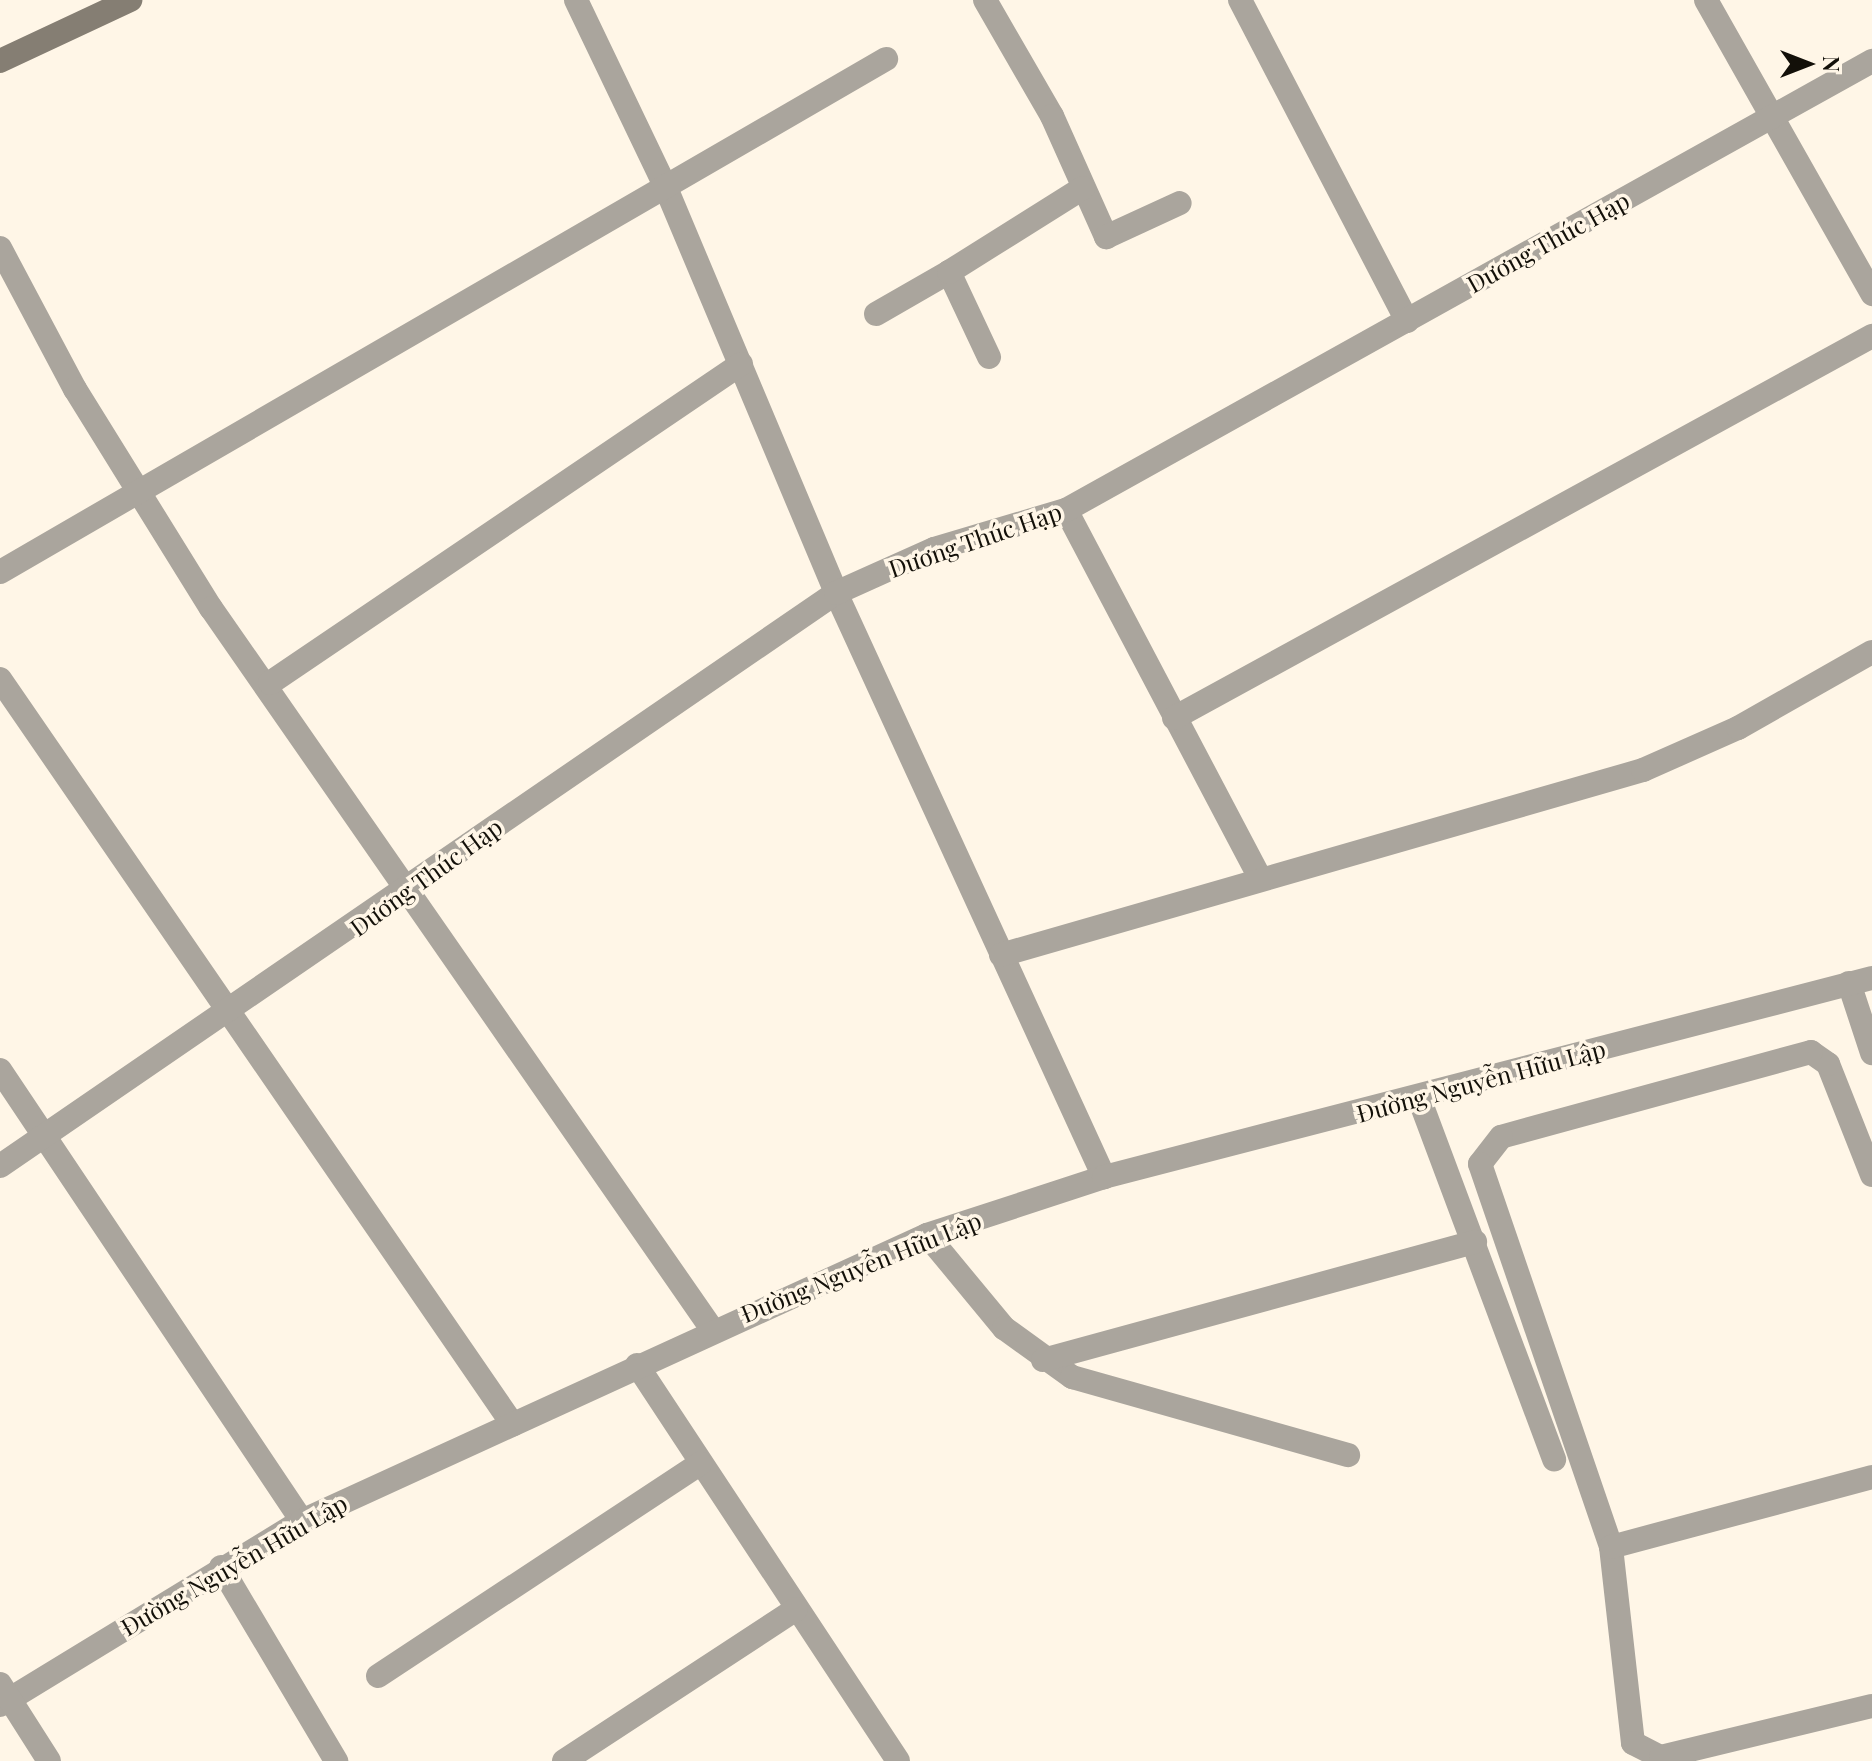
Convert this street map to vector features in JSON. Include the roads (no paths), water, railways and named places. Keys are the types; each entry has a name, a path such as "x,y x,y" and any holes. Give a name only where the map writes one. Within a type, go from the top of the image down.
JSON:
{"main road":[{"path":"0,61 122,2"}],"street":[{"path":"576,0 666,188 836,593 1104,1177"},
{"path":"985,0 1038,90 1106,237 1180,203"},
{"path":"1240,0 1407,321"},
{"path":"1706,0 1872,294"},
{"path":"0,572 138,489 886,59"},
{"name":"Dương Thúc Hạp","path":"0,1166 409,891 836,593 934,549 1066,510 1872,61"},
{"path":"876,314 1083,188"},
{"path":"0,248 138,489 211,608 270,683 409,891 712,1329"},
{"path":"949,272 989,357"},
{"path":"1174,718 1872,336"},
{"path":"270,683 741,364"},
{"path":"1066,510 1260,878"},
{"path":"1001,955 1643,770 1738,728 1872,652"},
{"path":"0,679 513,1425"},
{"path":"1860,980 1872,1053"},
{"name":"Đường Nguyễn Hữu Lập","path":"3,1696 302,1521 513,1425 712,1329 927,1235 1104,1177 1419,1098 1860,980"},
{"path":"1872,1175 1828,1064 1811,1052 1501,1137 1486,1147 1482,1173 1611,1547 1629,1734 1641,1750 1661,1757 1872,1706"},
{"path":"0,1070 302,1521"},
{"path":"1419,1098 1554,1460"},
{"path":"927,1235 997,1320 1043,1360 1098,1388 1348,1455"},
{"path":"1043,1360 1475,1242"},
{"path":"637,1365 796,1609 886,1757"},
{"path":"378,1676 700,1464"},
{"path":"1611,1547 1872,1477"},
{"path":"221,1567 336,1761"},
{"path":"564,1761 796,1609"},
{"path":"3,1696 49,1761"}]}
